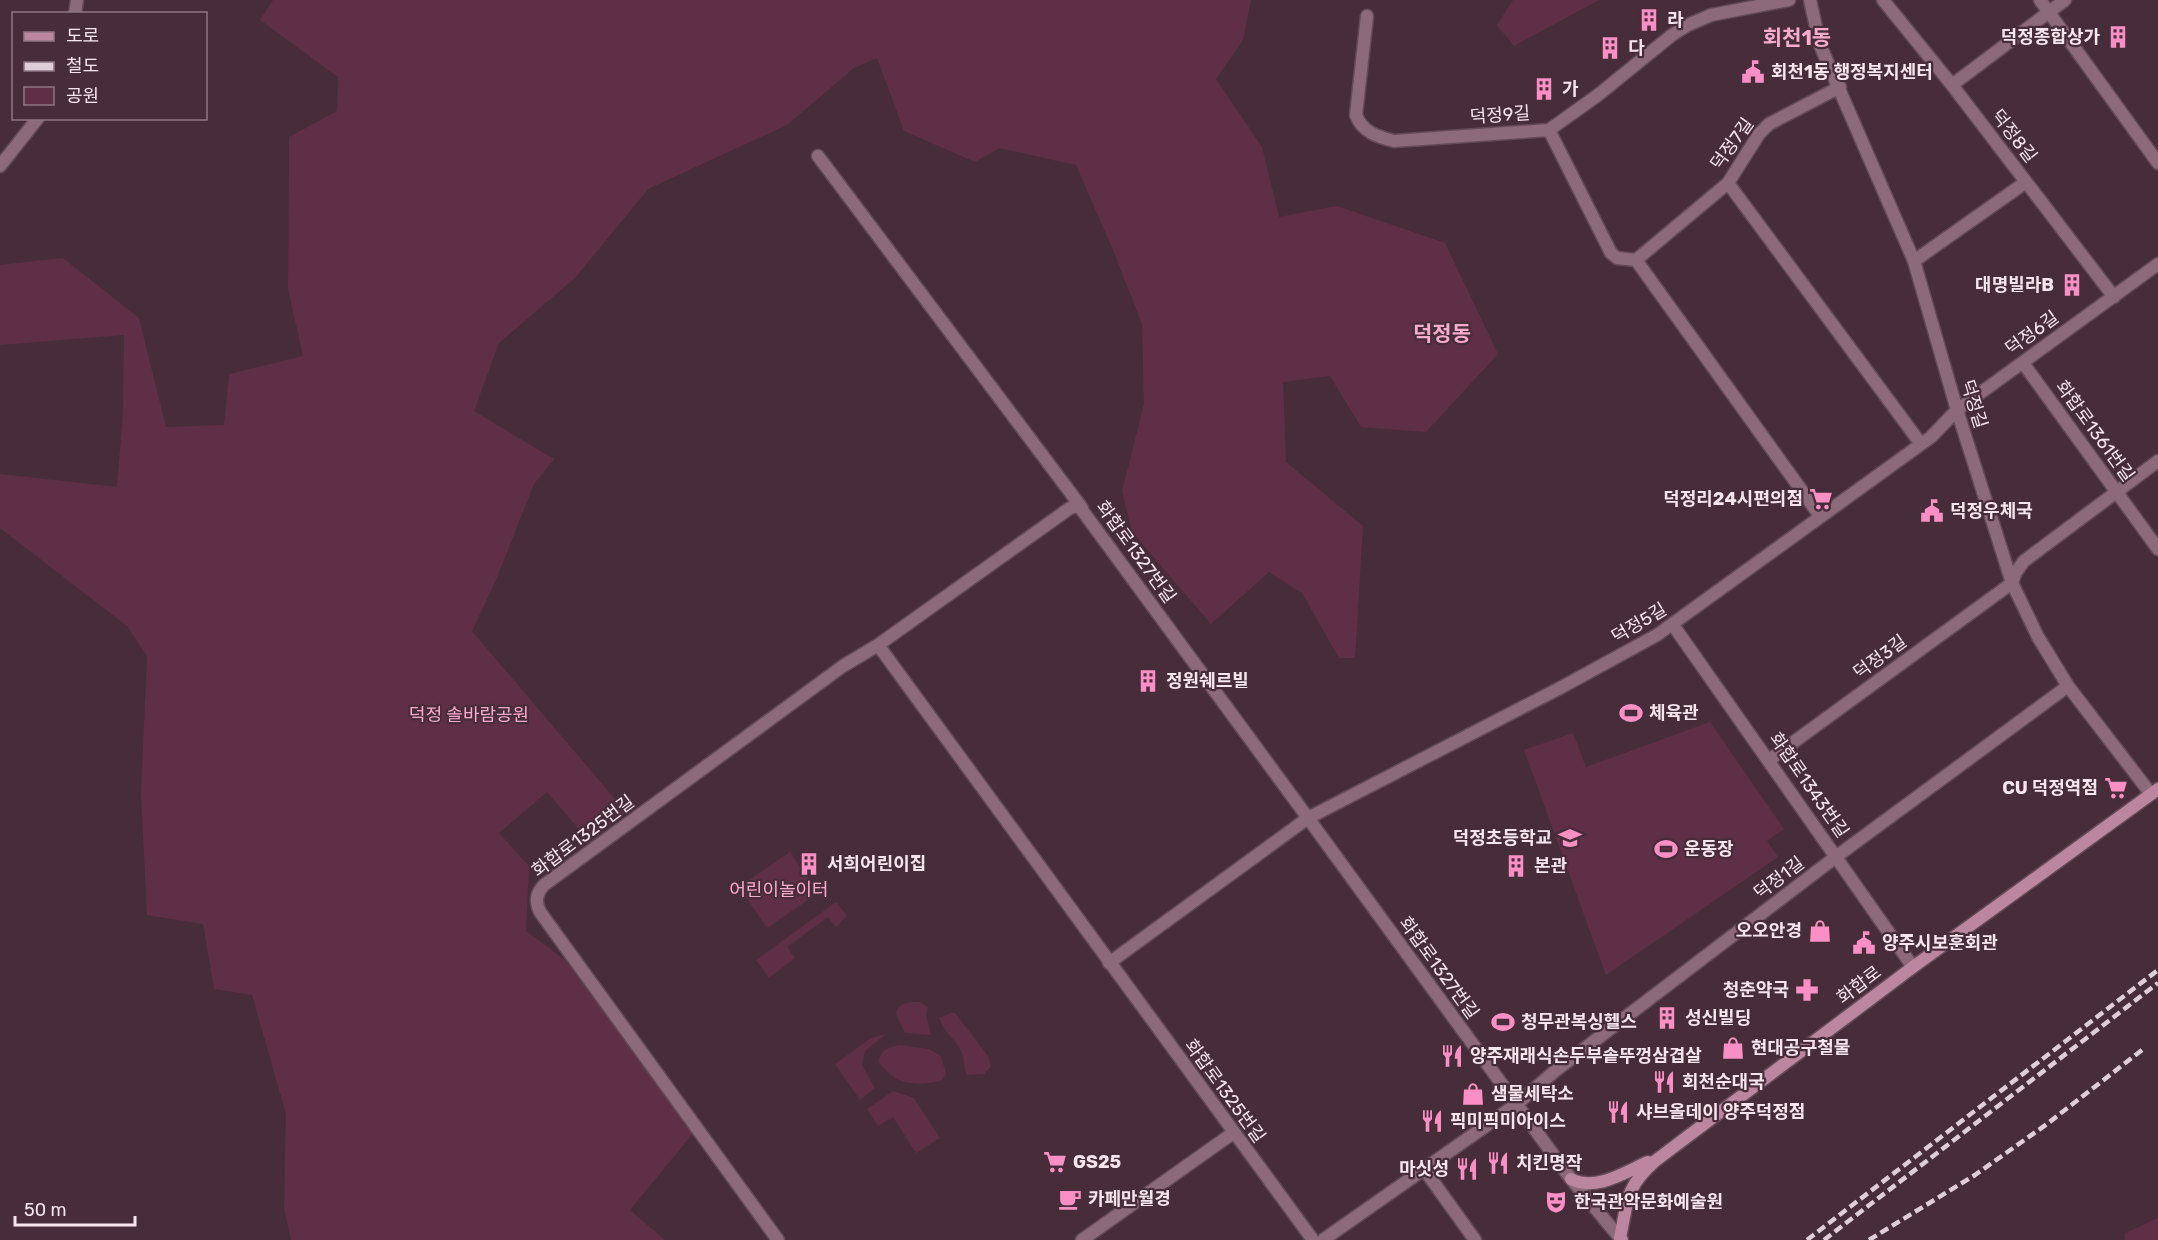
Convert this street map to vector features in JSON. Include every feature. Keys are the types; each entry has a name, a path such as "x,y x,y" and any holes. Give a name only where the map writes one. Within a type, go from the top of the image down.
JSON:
{"main road":[{"name":"화합로","path":"1620,1239 1631,1188 1639,1176 1666,1153 1913,967 2155,792"},
{"path":"1571,1179 1585,1185 1596,1184 1666,1153"}],"street":[{"name":"덕정9길","path":"1367,16 1356,115 1360,124 1371,133 1394,141 1549,130 1688,25 1711,15 1789,0"},
{"name":"덕정길","path":"1810,0 1816,34 1914,261 1957,410 2013,583 2038,637 2068,686 2155,792"},
{"name":"덕정8길","path":"1882,0 1952,85 2114,297"},
{"path":"2040,0 2158,163"},
{"path":"1952,85 2065,0"},
{"name":"덕정7길","path":"1636,260 1728,183 1764,128 1840,87"},
{"path":"0,166 36,120"},
{"path":"1549,130 1611,254 1617,258 1636,260 1820,516"},
{"path":"818,156 1082,508"},
{"path":"1914,261 2026,182"},
{"path":"1728,183 1921,444"},
{"name":"덕정6길","path":"1957,410 2158,264"},
{"name":"화합로1361번길","path":"2023,363 2158,549"},
{"name":"덕정5길","path":"1308,818 1560,688 1673,625 1921,444 1939,430 1957,410"},
{"path":"2013,583 2016,572 2024,561 2158,461"},
{"name":"화합로1327번길","path":"878,645 1070,508 1076,505 1082,508 1585,1196"},
{"name":"덕정3길","path":"1769,760 2013,583"},
{"name":"화합로1343번길","path":"1673,625 1913,967"},
{"name":"화합로1325번길","path":"778,1240 540,912 536,899 538,892 554,878 843,666 878,645 1313,1240"},
{"name":"덕정1길","path":"1517,1104 1555,1071 1837,856 2068,686"},
{"path":"1109,963 1308,818"},
{"path":"1323,1240 1517,1104"},
{"path":"1082,1240 1233,1133"},
{"path":"1424,1169 1476,1240"},
{"name":"화합로","path":"1585,1196 1620,1239"}],"green space":[{"name":"덕정 솔바람공원","path":"273,0 1251,0 1243,40 1216,79 1262,147 1279,217 1337,206 1445,243 1498,354 1426,432 1361,427 1330,376 1283,382 1286,462 1363,526 1355,658 1339,658 1302,593 1269,572 1211,624 1132,532 1122,491 1144,404 1142,324 1076,165 999,148 975,162 904,131 877,58 854,68 787,125 648,189 575,278 499,343 474,411 554,459 534,484 496,580 472,631 626,812 590,842 547,792 499,833 529,866 526,931 565,960 694,1132 630,1210 665,1240 291,1240 284,1209 286,1114 252,995 214,989 203,924 147,915 141,794 147,656 127,626 0,528 0,474 117,487 123,412 124,335 0,345 0,265 63,258 139,318 166,427 224,425 229,374 303,356 288,289 289,137 337,111 338,77 260,20"},
{"path":"1513,0 1599,0 1514,46 1497,25"},
{"name":"운동장","path":"1710,722 1784,829 1767,841 1778,857 1606,975 1524,750 1573,733 1586,767"},
{"name":"어린이놀이터","path":"790,852 818,893 767,928 739,887"},
{"path":"836,902 847,916 836,927 828,917 787,947 795,958 769,978 756,960"},
{"path":"920,1002 928,1007 926,1014 931,1035 905,1033 896,1014 902,1005"},
{"path":"955,1013 988,1056 991,1066 984,1074 967,1075 961,1051 939,1018"},
{"path":"886,1034 865,1051 862,1065 875,1088 860,1100 835,1064 871,1038"},
{"path":"900,1045 929,1049 941,1056 946,1074 941,1081 914,1084 899,1080 885,1070 879,1062 882,1054 886,1049"},
{"path":"893,1091 914,1098 940,1138 916,1153 893,1117 878,1126 867,1109"},
{"path":"2158,1218 2158,1240 2125,1240 2125,1233"}],"railway":[{"path":"1807,1240 2158,970"},
{"path":"1824,1240 2158,983"},
{"path":"1869,1240 1975,1175 2047,1124 2142,1050"}],"place":[{"name":"라","path":"1649,20"},
{"name":"덕정종합상가","path":"2118,37"},
{"name":"다","path":"1610,48"},
{"name":"회천1동 행정복지센터","path":"1753,72"},
{"name":"가","path":"1544,89"},
{"name":"대명빌라B","path":"2072,285"},
{"name":"덕정리24시편의점","path":"1821,499"},
{"name":"덕정우체국","path":"1932,511"},
{"name":"정원쉐르빌","path":"1148,681"},
{"name":"체육관","path":"1631,713"},
{"name":"CU 덕정역점","path":"2116,788"},
{"name":"덕정초등학교","path":"1570,838"},
{"name":"운동장","path":"1666,849"},
{"name":"서희어린이집","path":"809,864"},
{"name":"본관","path":"1516,866"},
{"name":"오오안경","path":"1820,931"},
{"name":"양주시보훈회관","path":"1864,943"},
{"name":"청춘약국","path":"1807,990"},
{"name":"성신빌딩","path":"1667,1018"},
{"name":"청무관복싱헬스","path":"1503,1022"},
{"name":"현대공구철물","path":"1733,1048"},
{"name":"양주재래식손두부솥뚜껑삼겹살","path":"1452,1056"},
{"name":"회천순대국","path":"1664,1082"},
{"name":"샘물세탁소","path":"1473,1094"},
{"name":"샤브올데이 양주덕정점","path":"1618,1112"},
{"name":"픽미픽미아이스","path":"1432,1121"},
{"name":"GS25","path":"1055,1162"},
{"name":"치킨명작","path":"1498,1163"},
{"name":"마싯성","path":"1467,1169"},
{"name":"카페만월경","path":"1070,1199"},
{"name":"한국관악문화예술원","path":"1556,1202"}],"district":[{"name":"회천1동","path":"1797,37"},
{"name":"덕정동","path":"1442,333"}]}
